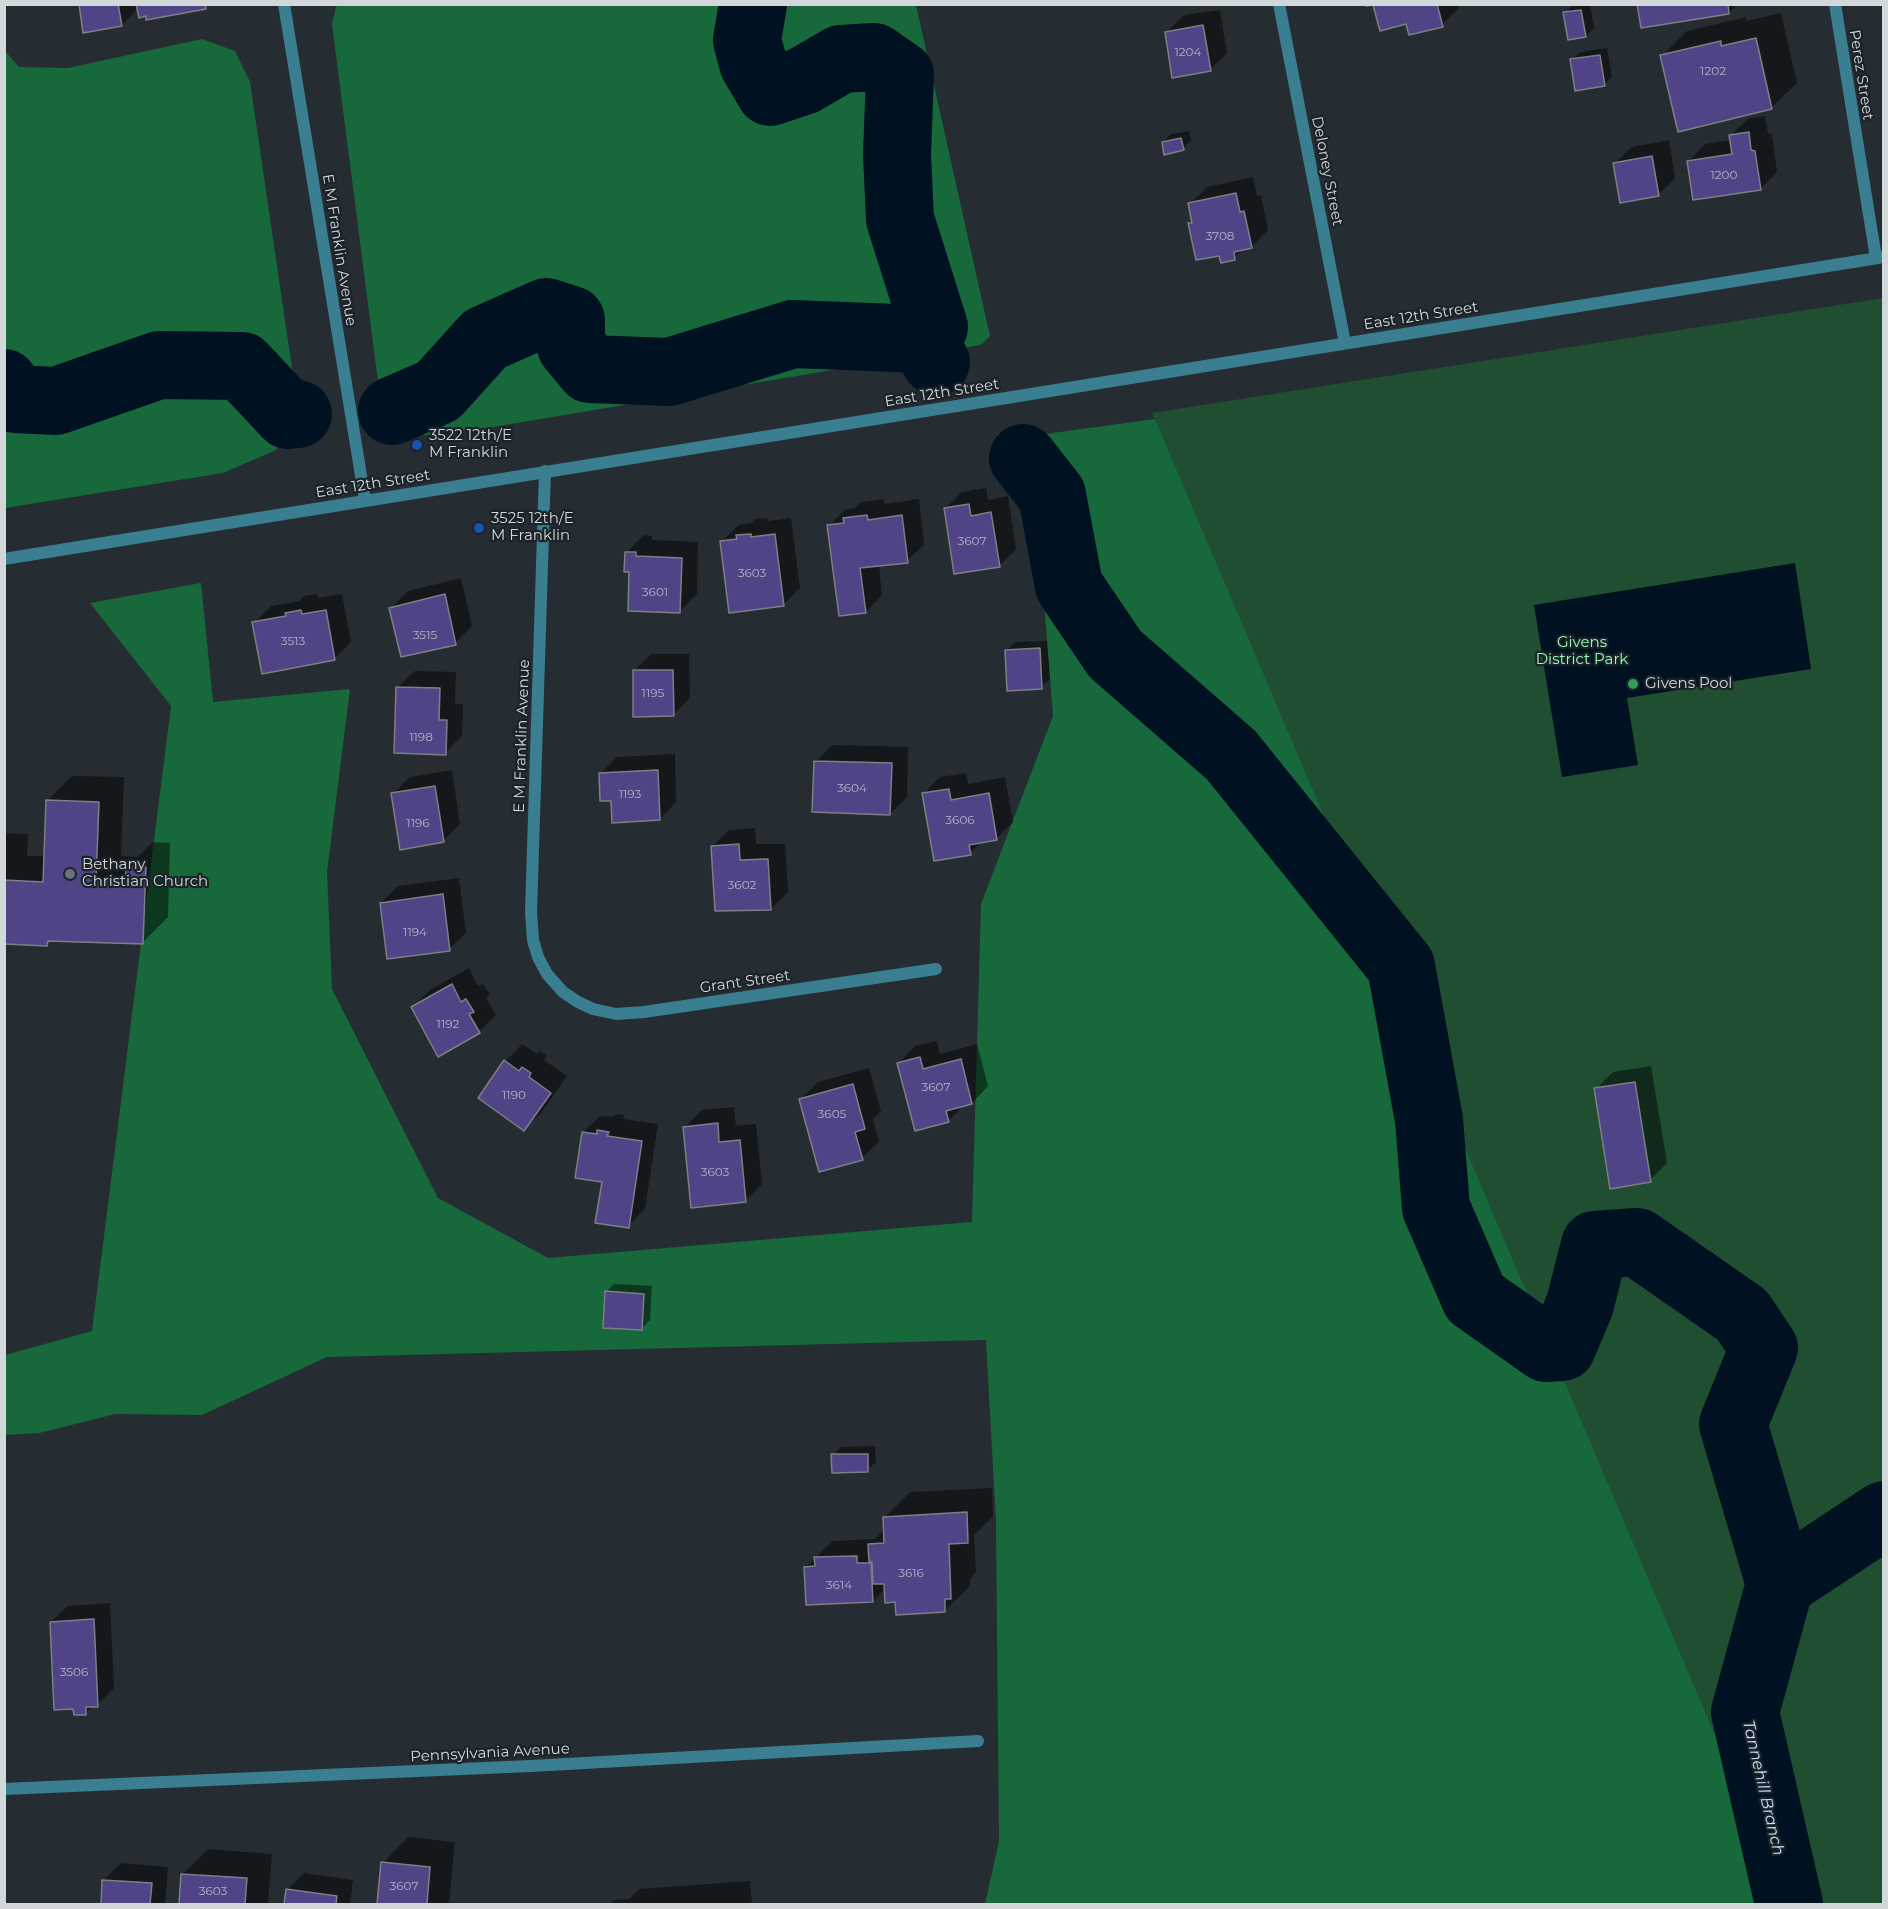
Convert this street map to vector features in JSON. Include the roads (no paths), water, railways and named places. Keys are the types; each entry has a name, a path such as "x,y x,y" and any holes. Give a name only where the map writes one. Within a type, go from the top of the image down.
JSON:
{"street":[{"name":"E M Franklin Avenue","path":"284,4 365,500"},
{"name":"Deloney Street","path":"1279,4 1345,343"},
{"name":"Perez Street","path":"1835,4 1880,257"},
{"name":"East 12th Street","path":"4,559 1880,257"},
{"name":"E M Franklin Avenue","path":"544,471 531,912 533,940 538,957 547,974 563,992"},
{"name":"Grant Street","path":"563,992 585,1005 616,1014 644,1012 936,969"},
{"name":"Pennsylvania Avenue","path":"4,1789 519,1767 978,1741"}],"water":[{"name":"Givens Pool","path":"1795,563 1811,669 1627,698 1638,765 1562,777 1534,605"}],"waterway":[{"path":"753,4 747,40 753,63 770,92 803,81 841,59 874,57 900,75 897,154 900,219 934,327 921,339"},
{"path":"392,411 438,391 485,339 546,312 571,320 571,346 590,369 669,372 793,334 921,339 936,362"},
{"path":"4,383 15,399 56,401 159,365 242,366 288,415 298,414"},
{"path":"1023,458 1052,495 1069,586 1115,654 1231,755 1401,966 1429,1120 1436,1208 1475,1298 1546,1348 1562,1347 1580,1304 1595,1245 1637,1242 1742,1315 1764,1348 1733,1424 1780,1584"},
{"name":"Tannehill Branch","path":"1789,1904 1745,1712 1780,1584 1884,1515"}],"place":[{"name":"3522 12th/E M Franklin","path":"417,445"},
{"name":"3525 12th/E M Franklin","path":"479,528"},
{"name":"Givens Pool","path":"1633,684"},
{"name":"Bethany Christian Church","path":"70,874"}],"park label":[{"name":"Givens District Park","path":"1582,652"}]}
